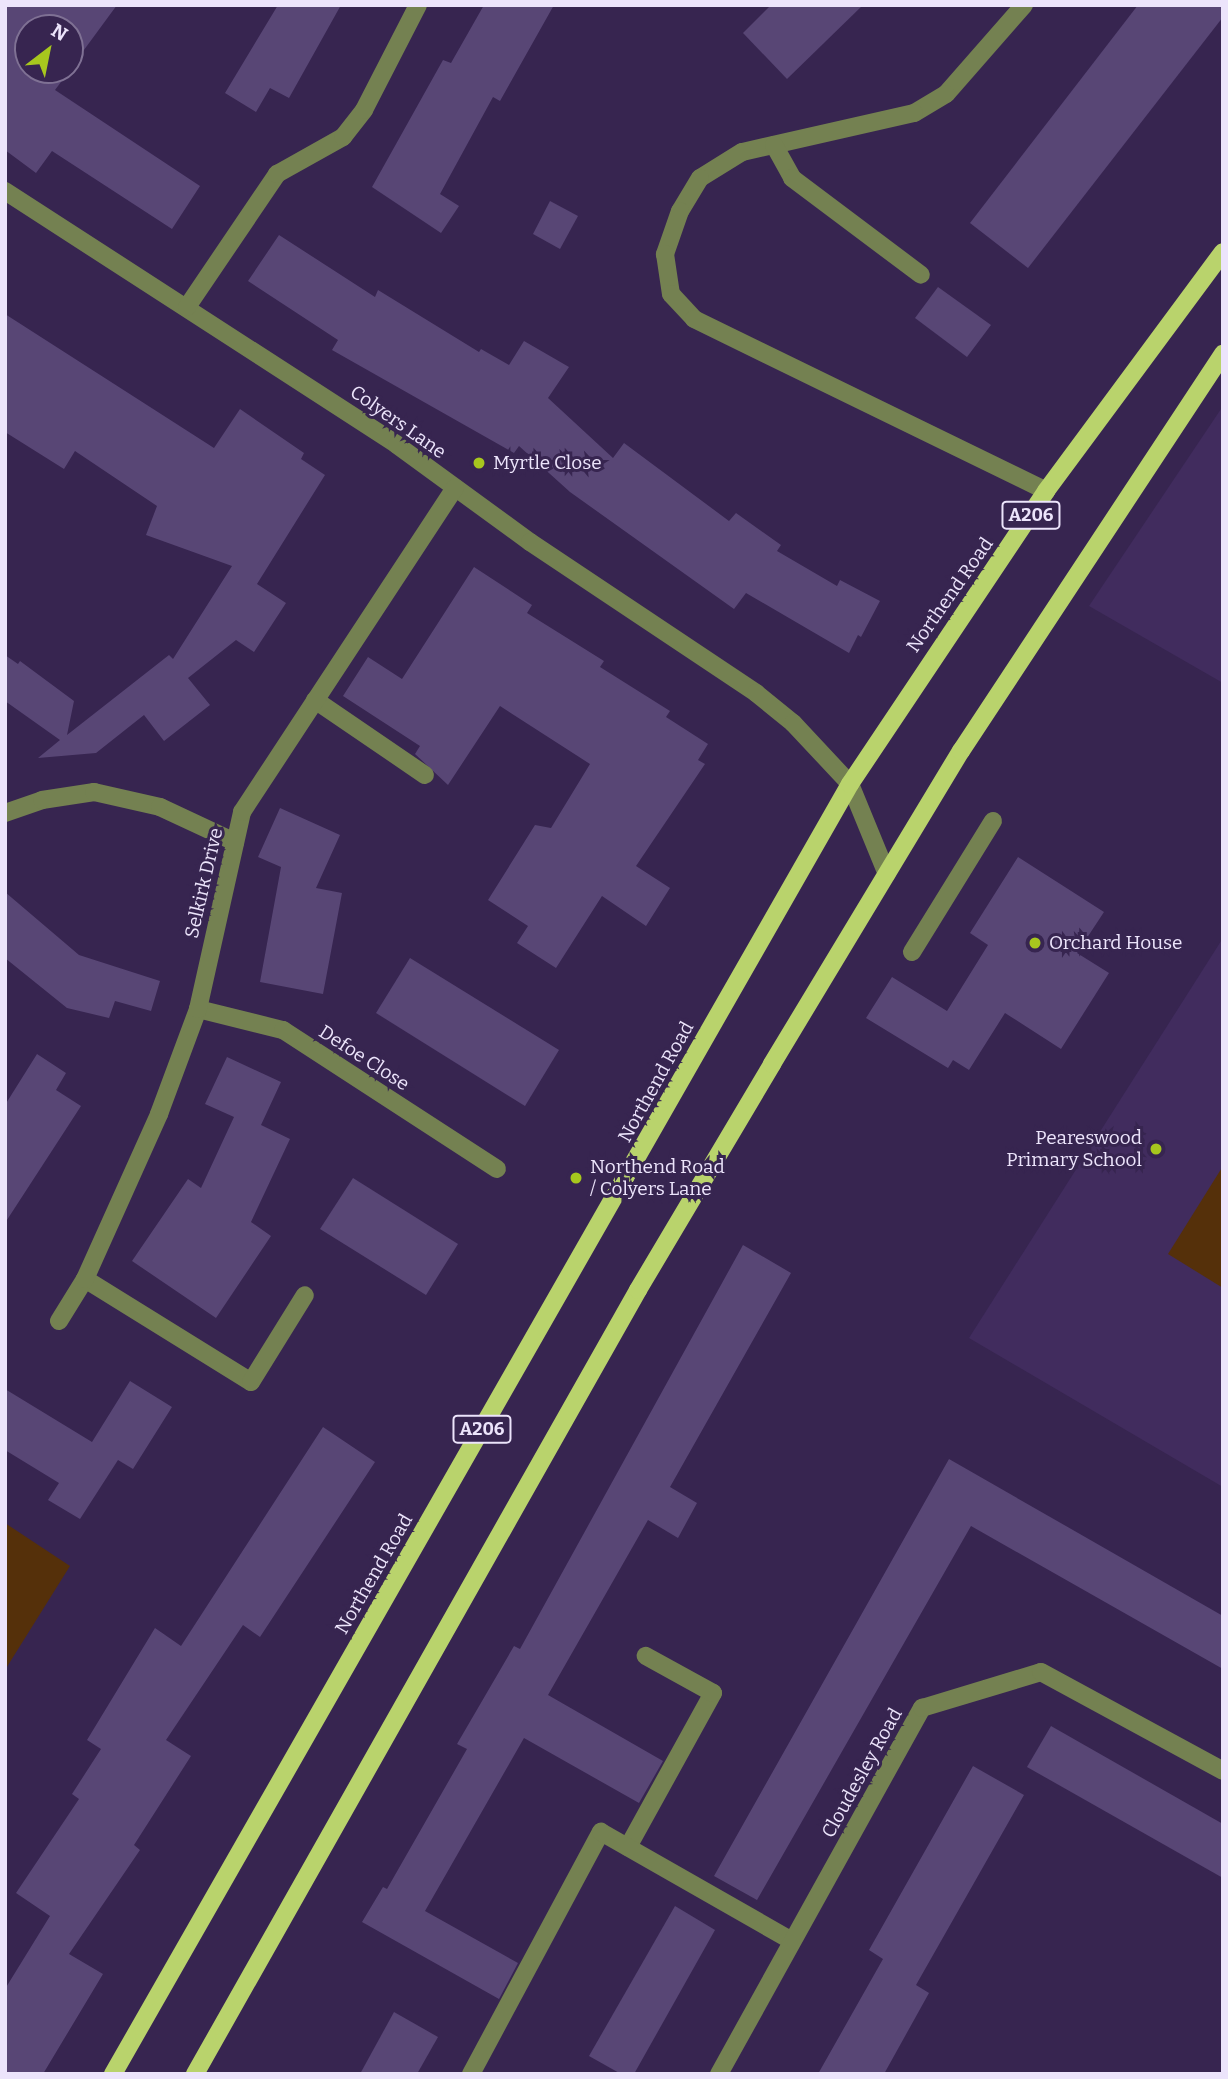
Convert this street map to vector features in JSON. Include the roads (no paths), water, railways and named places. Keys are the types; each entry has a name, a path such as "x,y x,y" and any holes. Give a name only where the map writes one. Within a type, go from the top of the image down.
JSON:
{"main road":[{"name":"Northend Road","path":"113,2074 850,784 1046,491 1223,253"},
{"path":"195,2074 638,1290 887,874 1026,649 1223,354"}],"street":[{"path":"187,307 276,174 343,137 364,110 418,5"},
{"path":"1024,5 946,94 914,113 742,152 700,178 680,211 665,254 671,294 694,319 1046,491"},
{"path":"774,145 792,178 921,275"},
{"name":"Colyers Lane","path":"5,191 187,307 756,693 793,723 850,784"},
{"name":"Selkirk Drive","path":"59,1321 85,1279 159,1114 198,1009 242,812 455,488"},
{"path":"315,700 425,775"},
{"path":"850,784 887,874"},
{"path":"5,813 42,800 94,792 160,807 235,842"},
{"path":"912,952 993,821"},
{"name":"Defoe Close","path":"198,1009 283,1030 497,1169"},
{"path":"85,1279 251,1382 305,1295"},
{"path":"628,1847 713,1693 646,1656"},
{"name":"Cloudesley Road","path":"719,2074 922,1708 1041,1672 1223,1771"},
{"path":"471,2074 601,1832 792,1941"}],"place":[{"name":"Myrtle Close","path":"479,463"},
{"name":"Orchard House","path":"1035,943"},
{"name":"Peareswood Primary School","path":"1156,1149"},
{"name":"Northend Road / Colyers Lane","path":"576,1178"}]}
